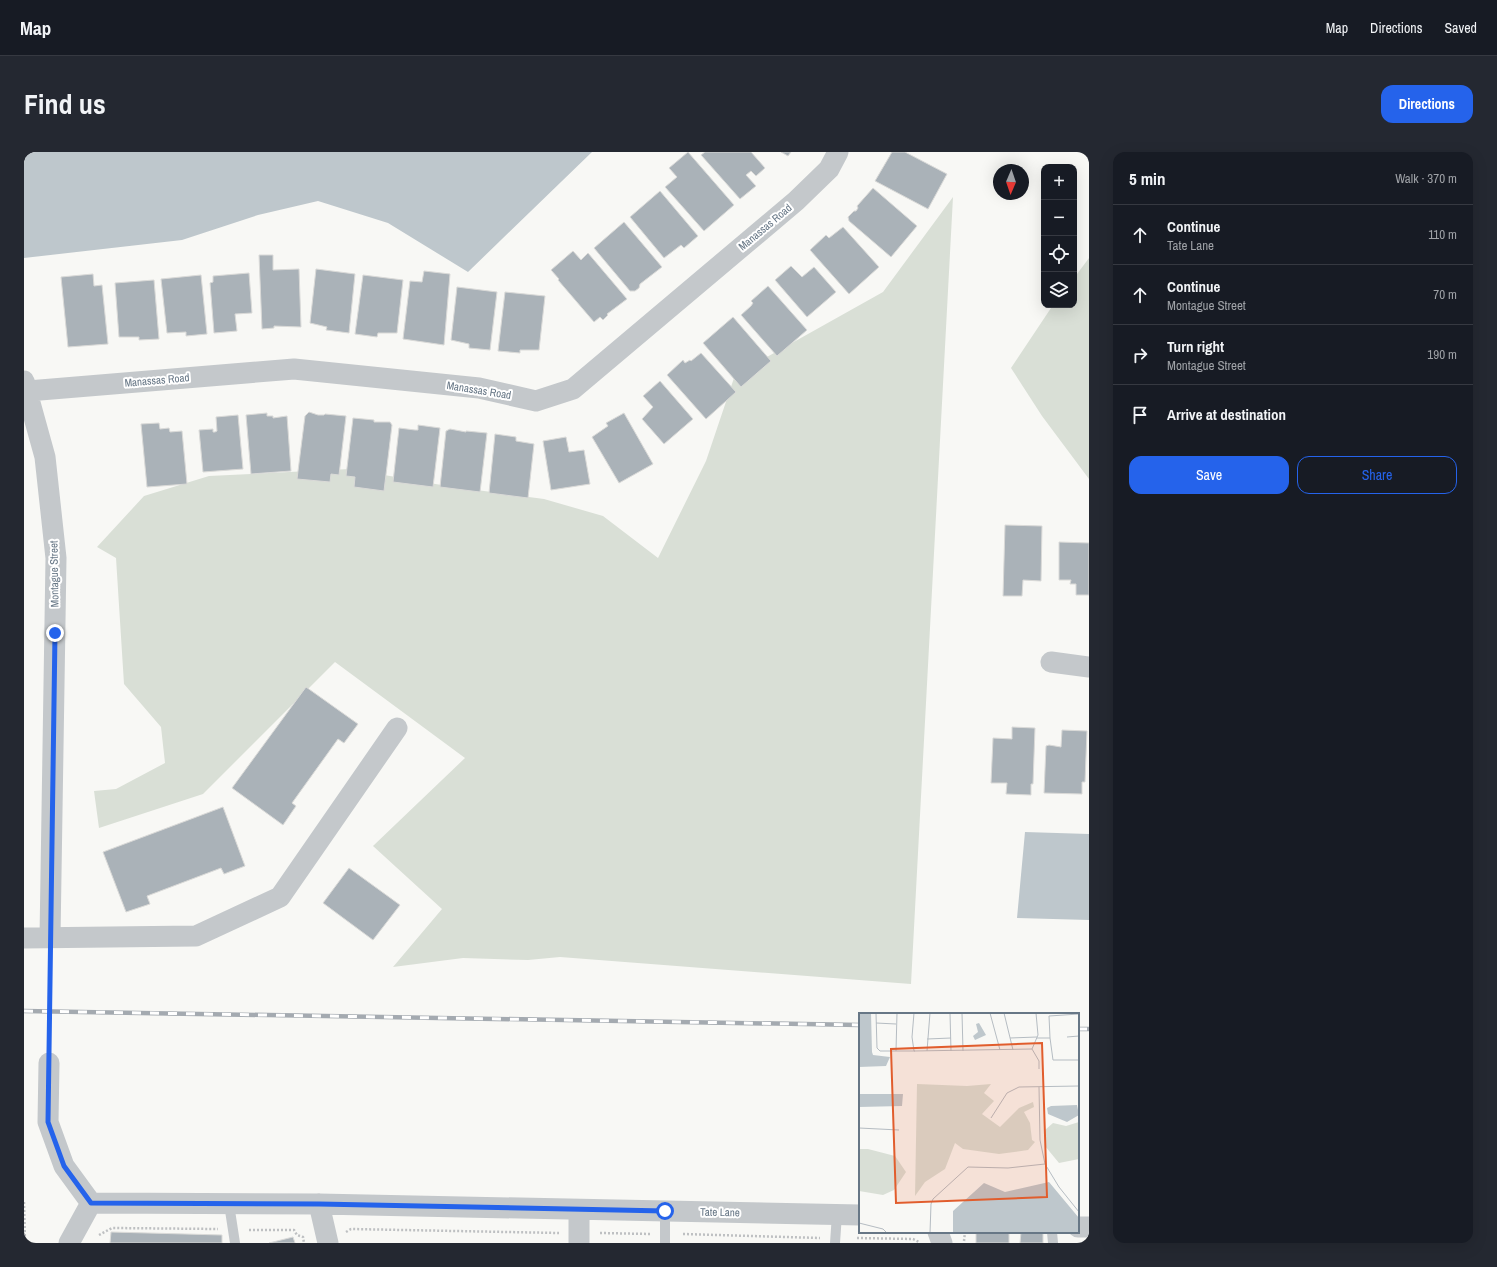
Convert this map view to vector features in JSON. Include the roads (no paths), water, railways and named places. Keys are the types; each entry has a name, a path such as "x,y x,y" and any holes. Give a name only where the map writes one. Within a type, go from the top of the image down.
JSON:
{"street":[{"name":"Manassas Road","path":"26,386 294,369 479,388 536,400 566,392 573,389 796,201 829,169 838,152"},
{"name":"Montague Street","path":"26,386 45,457 56,558 50,938"},
{"path":"1051,662 1089,667"},
{"path":"24,938 196,936 280,897 398,728"},
{"path":"49,1063 48,1122 64,1166 91,1203"},
{"path":"91,1203 319,1204 327,1240"},
{"path":"69,1243 91,1203"},
{"name":"Tate Lane","path":"319,1204 579,1210 665,1222 837,1214 859,1215"},
{"path":"579,1210 579,1238"},
{"path":"938,1233 942,1243"}],"lane":[{"path":"229,1204 235,1243"},
{"path":"835,1240 837,1214"},
{"path":"665,1222 665,1243"},
{"path":"1052,1233 1053,1243"}],"railway":[{"path":"24,1011 859,1025"},
{"path":"1079,1029 1089,1029"}]}
